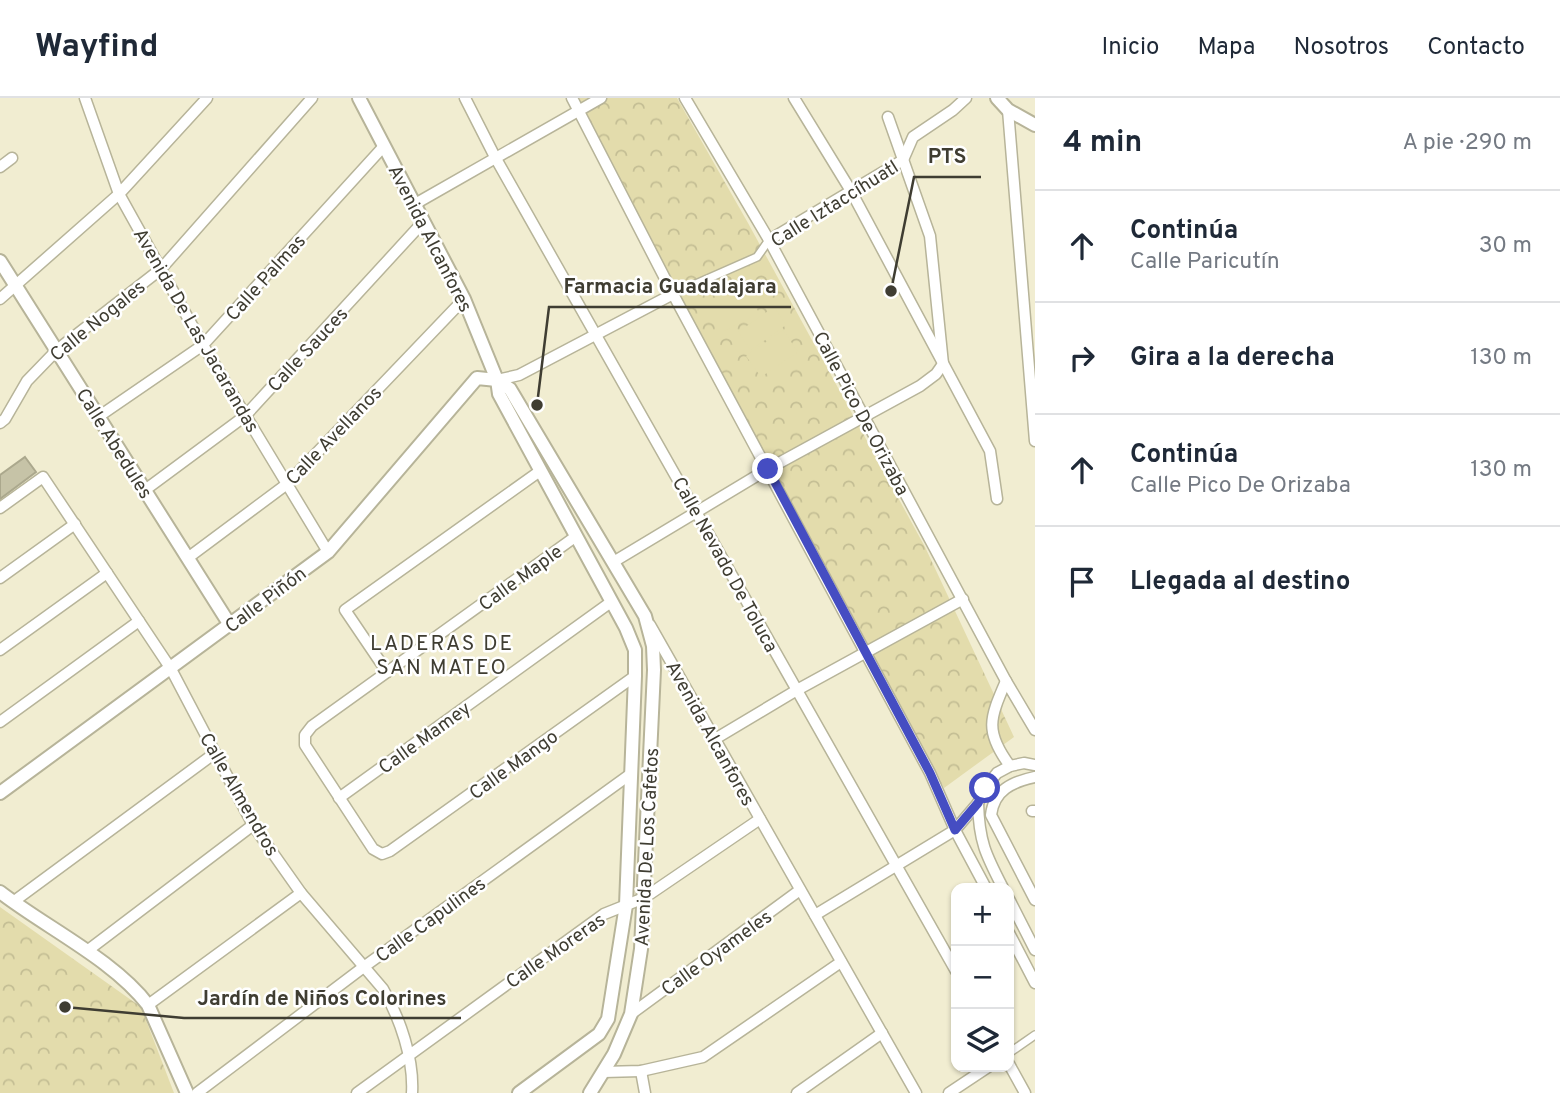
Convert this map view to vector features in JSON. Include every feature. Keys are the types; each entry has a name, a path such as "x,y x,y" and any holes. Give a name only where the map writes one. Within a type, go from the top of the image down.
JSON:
{"street":[{"path":"0,299 119,194 207,98"},
{"name":"Calle Nogales","path":"0,423 27,381 57,350 161,268 312,98"},
{"name":"Avenida Alcanfores","path":"359,98 464,299 497,380 499,394 626,628"},
{"name":"Calle Nevado De Toluca","path":"465,98 495,157 951,962"},
{"path":"572,98 673,294 930,773 955,830 983,883"},
{"path":"415,204 601,98"},
{"name":"Calle Pico De Orizaba","path":"685,98 769,240 1006,681 1035,730"},
{"path":"794,98 851,191 990,451 997,499"},
{"name":"Calle Iztaccíhuatl","path":"497,380 519,375 673,294 757,257 769,240 904,160 913,136 953,110 966,98"},
{"path":"996,98 1009,110 1035,125"},
{"name":"Avenida De Las Jacarandas","path":"89,101 119,194 203,345 327,552"},
{"path":"1009,110 1031,345 1035,441"},
{"path":"615,561 768,469 920,386 936,374 943,364 930,236 888,117"},
{"name":"Calle Palmas","path":"98,417 203,345 384,146"},
{"path":"0,167 12,158"},
{"name":"Calle Sauces","path":"145,490 245,416 424,221"},
{"name":"Calle Abedules","path":"0,261 230,625"},
{"name":"Calle Avellanos","path":"189,557 287,484 464,299"},
{"name":"Calle Piñón","path":"0,793 327,552 477,378 497,380"},
{"name":"Avenida Alcanfores","path":"497,380 510,388 615,561 916,1093"},
{"path":"387,672 345,610 540,471"},
{"name":"Calle Almendros","path":"0,508 43,477 171,669 253,825 301,893 365,966 392,1004 408,1055 412,1093"},
{"path":"0,578 75,524"},
{"name":"Calle Maple","path":"339,797 305,745 305,735 312,726 575,537"},
{"path":"0,650 107,573"},
{"path":"715,739 797,690 962,599"},
{"name":"Calle Mamey","path":"339,797 611,602"},
{"path":"626,628 645,616"},
{"name":"Avenida De Los Cafetos","path":"590,1093 614,1054 631,1014 641,949 654,670 653,646 645,616"},
{"path":"0,722 139,621"},
{"name":"Avenida De Los Cafetos","path":"519,1093 599,1034 608,1019 626,905 635,650 626,628"},
{"name":"Calle Mango","path":"339,797 373,849 382,854 390,852 635,676"},
{"path":"1006,681 991,727 997,748 1010,766"},
{"path":"13,902 215,753"},
{"path":"815,915 955,830 978,803 985,788 997,773 1024,763 1035,765"},
{"name":"Calle Capulines","path":"197,1093 365,966 632,773"},
{"path":"1035,777 1016,781 1001,791 993,802 991,815 1035,900"},
{"path":"978,803 979,831 987,857 1000,883"},
{"name":"Calle Moreras","path":"357,1093 604,914 644,898 760,819"},
{"path":"87,951 253,825"},
{"name":"Calle Oyameles","path":"631,1014 800,890"},
{"path":"0,892 87,951 139,993 148,1005 187,1093"},
{"path":"148,1005 301,893"},
{"path":"1014,909 1035,950"},
{"path":"1014,943 1035,983"},
{"path":"603,1073 641,1071 703,1057 841,962"},
{"path":"797,1093 881,1033"},
{"path":"1014,1050 1035,1035"},
{"path":"641,1071 645,1093"},
{"path":"949,1093 980,1072"},
{"path":"1013,1072 1025,1093"}],"green space":[{"path":"571,98 677,98 925,547 1014,737 944,788"},
{"path":"748,291 759,313 722,332 711,310"},
{"path":"774,307 786,325 751,350 738,332"},
{"path":"783,330 798,352 761,377 746,356"},
{"path":"0,907 141,1007 174,1093 0,1093"}],"building":[{"path":"25,457 36,472 0,499 0,475"}],"place":[{"name":"PTS","path":"891,291"},
{"name":"Farmacia Guadalajara","path":"537,405"},
{"name":"Jardín de Niños Colorines","path":"65,1007"}],"district":[{"name":"LADERAS DE SAN MATEO","path":"442,655"}],"route":[{"path":"768,469 930,773 955,830 978,803 985,788"}]}
